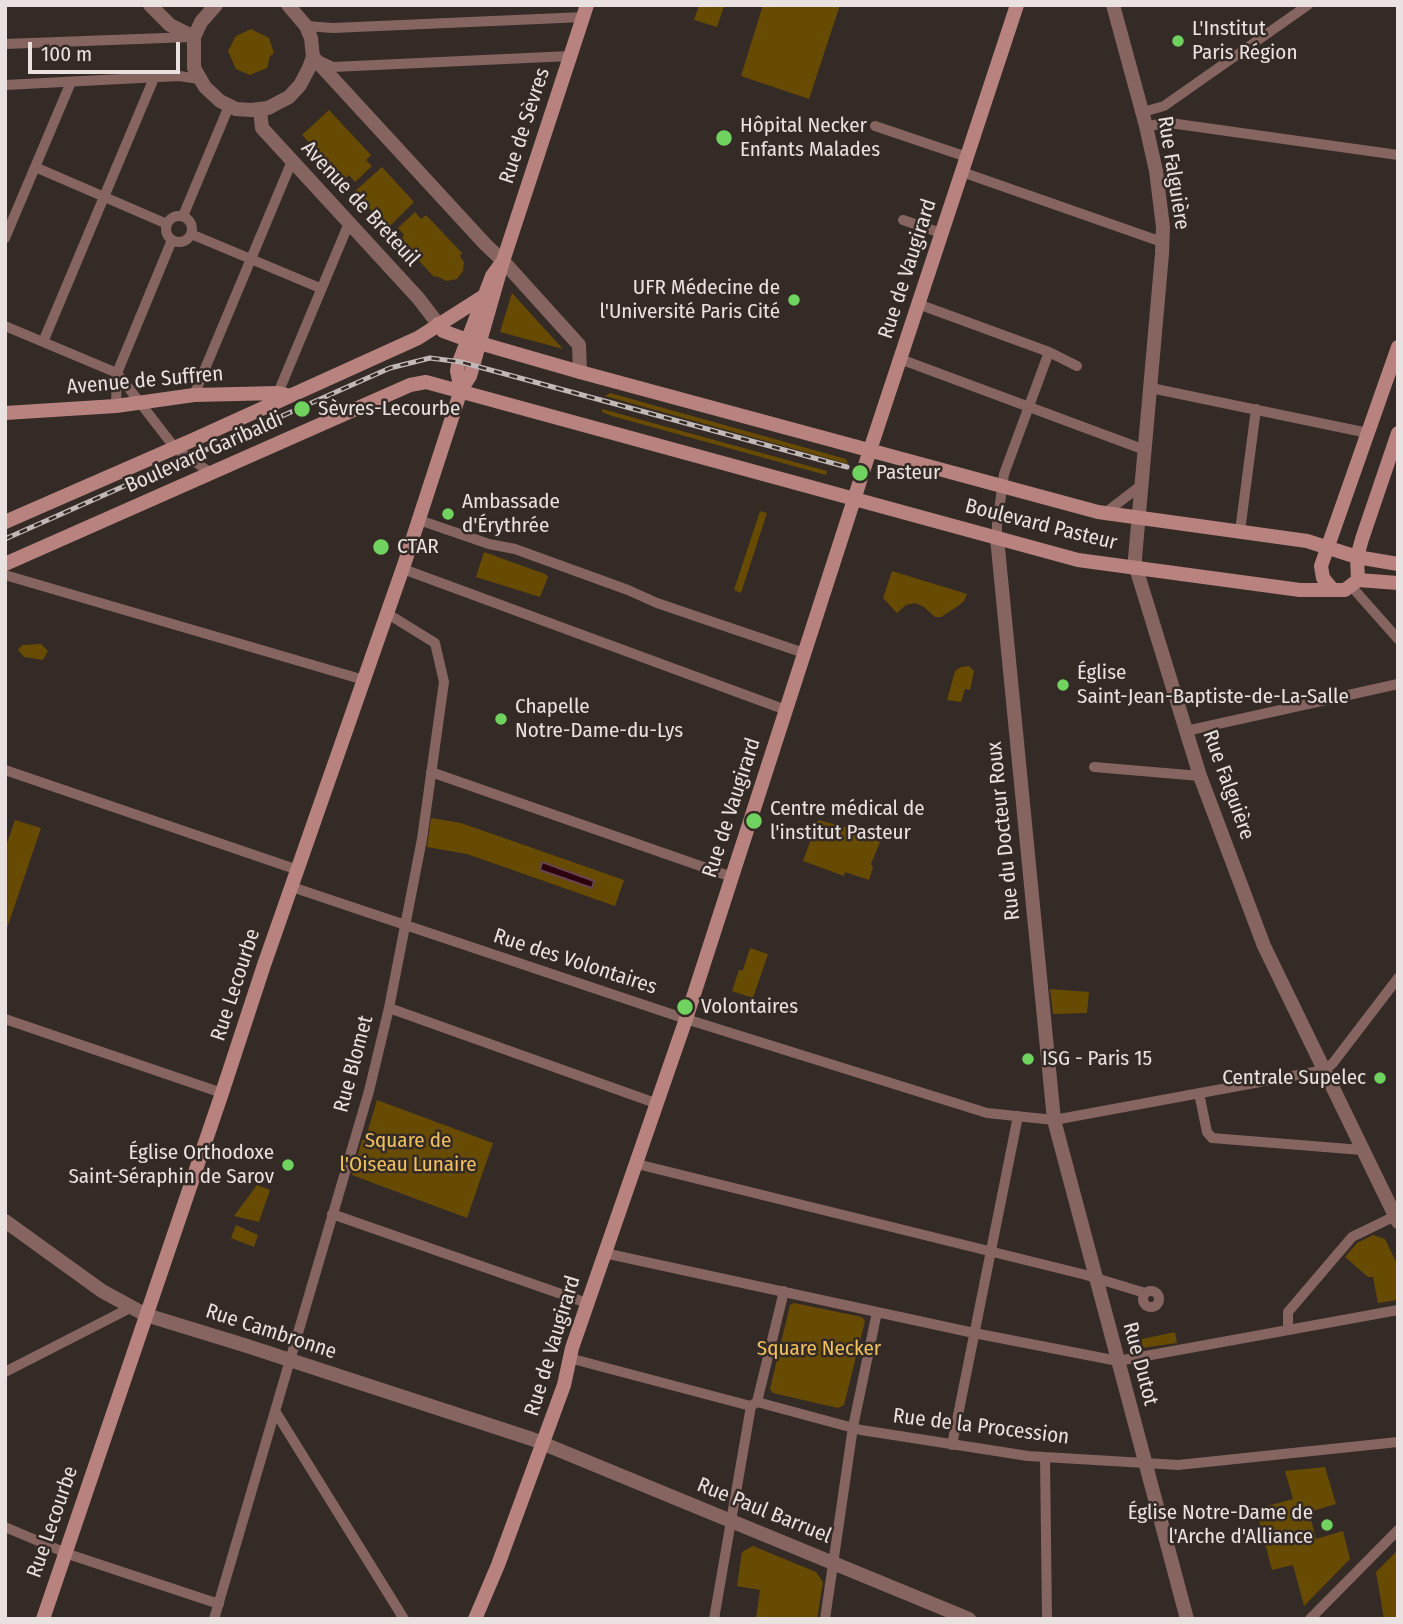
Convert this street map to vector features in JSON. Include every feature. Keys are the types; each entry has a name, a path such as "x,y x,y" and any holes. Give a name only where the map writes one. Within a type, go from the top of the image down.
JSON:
{"main road":[{"name":"Rue de Vaugirard","path":"475,1619 498,1565 564,1385 569,1358 587,1303 658,1104 1017,5"},
{"name":"Rue de Sèvres","path":"458,365 474,341 503,261 585,11"},
{"name":"Rue de Sèvres","path":"461,390 470,376 484,296 492,276 503,261"},
{"name":"Boulevard Garibaldi","path":"5,522 175,447 283,394 418,338 484,296"},
{"path":"438,324 443,331 474,341"},
{"name":"Boulevard Pasteur","path":"474,341 1001,487 1105,513 1307,541 1357,557 1398,564"},
{"path":"1333,590 1322,574 1321,566 1398,347"},
{"name":"Rue Lecourbe","path":"43,1619 264,965 388,614 461,390 458,365"},
{"name":"Boulevard Garibaldi","path":"5,564 410,385 426,382 461,390"},
{"name":"Boulevard Pasteur","path":"461,390 1078,560 1300,590 1345,590 1355,583 1398,583"},
{"name":"Avenue de Suffren","path":"5,413 116,406 194,395 283,394"},
{"path":"1355,583 1357,557 1398,433"}],"street":[{"path":"216,5 201,22 194,37 193,58 200,79 212,95 229,106 243,110 260,110 282,102 295,92 309,68 313,57 311,38 306,26 288,5"},
{"name":"Rue Falguière","path":"1113,5 1145,119 1156,171 1163,227 1136,568 1200,776 1264,946 1396,1219"},
{"path":"1145,119 1308,5"},
{"path":"154,10 170,25 194,37"},
{"path":"152,37 159,27 154,10"},
{"path":"306,26 328,28 585,11"},
{"path":"5,44 194,37"},
{"path":"313,57 333,67 570,56"},
{"path":"313,57 579,345 580,372"},
{"path":"342,89 353,66"},
{"path":"5,85 178,76 200,79"},
{"path":"43,342 154,78"},
{"path":"5,238 71,82"},
{"path":"183,216 229,106"},
{"path":"1164,106 1170,123"},
{"name":"Avenue de Breteuil","path":"260,110 262,128 419,299 438,324"},
{"path":"1145,119 1398,155"},
{"path":"875,126 967,157"},
{"path":"194,395 292,161"},
{"path":"35,167 167,224"},
{"path":"962,172 1162,242"},
{"path":"172,240 167,232 167,224 174,217 183,216"},
{"path":"183,216 190,223 191,233"},
{"path":"903,220 941,233"},
{"path":"283,394 320,288 349,223"},
{"path":"191,233 320,288"},
{"path":"172,240 184,240 191,233"},
{"path":"116,406 117,373 172,240"},
{"path":"918,304 1049,352 1077,366"},
{"path":"5,326 117,373 175,447 211,473"},
{"path":"997,537 1001,487 1049,352"},
{"path":"900,359 1145,450"},
{"path":"1151,388 1368,432"},
{"path":"1240,531 1256,409"},
{"name":"Boulevard Pasteur","path":"1105,513 1143,484"},
{"path":"419,520 489,544 515,549 657,603 804,653"},
{"name":"Rue du Docteur Roux","path":"997,537 1054,1120"},
{"path":"402,569 786,710"},
{"path":"5,575 365,680"},
{"path":"1355,583 1398,639"},
{"name":"Rue Blomet","path":"214,1619 369,1091 406,926 444,682 435,643 388,614"},
{"path":"1186,731 1398,684"},
{"path":"1094,767 1200,776"},
{"path":"5,770 298,870"},
{"path":"431,772 732,877"},
{"name":"Rue des Volontaires","path":"292,887 686,1019 987,1112 1054,1120 1325,1070"},
{"path":"1325,1070 1398,978"},
{"path":"389,1008 658,1104"},
{"path":"5,1019 222,1093"},
{"path":"1199,1093 1207,1132 1212,1139 1362,1150"},
{"path":"952,1445 1018,1116"},
{"name":"Rue Dutot","path":"1054,1120 1187,1619"},
{"path":"637,1164 1095,1278 1145,1293"},
{"path":"332,1214 587,1303"},
{"path":"1288,1330 1288,1312 1352,1237 1396,1219"},
{"name":"Rue Cambronne","path":"5,1221 130,1308 146,1315 289,1359 544,1444"},
{"path":"604,1253 974,1333 1118,1361 1398,1310"},
{"path":"714,1619 730,1521 754,1404 784,1291"},
{"path":"5,1373 130,1308"},
{"path":"825,1619 853,1427 877,1311"},
{"name":"Rue de la Procession","path":"569,1358 853,1427 952,1445 1045,1457 1178,1465 1398,1442"},
{"path":"275,1411 404,1619"},
{"name":"Rue Paul Barruel","path":"544,1444 969,1619"},
{"path":"1045,1457 1046,1619"},
{"path":"5,1527 65,1553 219,1604"},
{"path":"1310,1619 1398,1530"}],"green space":[{"path":"699,5 724,6 717,27 694,20"},
{"path":"763,5 840,5 809,99 741,76"},
{"path":"251,29 269,38 274,53 270,56 267,68 250,75 236,69 228,51 236,36"},
{"path":"329,110 371,155 366,160 372,166 355,182 349,175 344,180 302,135"},
{"path":"382,167 414,202 388,228 354,192"},
{"path":"415,212 421,219 426,215 462,253 460,256 464,262 463,271 457,279 447,281 434,277 400,240 404,235 398,228"},
{"path":"512,293 563,349 500,332"},
{"path":"610,393 846,459 848,464 605,396"},
{"path":"602,409 827,471 826,475 612,416 602,412"},
{"path":"760,511 767,513 741,593 734,590"},
{"path":"484,552 545,574 548,577 540,597 476,577"},
{"path":"892,571 967,594 964,601 941,617 935,617 915,603 906,605 897,613 883,598"},
{"path":"41,644 48,651 43,660 24,657 18,650 22,645"},
{"path":"969,666 974,671 970,690 965,689 961,702 947,700 955,671"},
{"path":"431,818 461,823 624,880 615,906 467,854 427,847"},
{"path":"15,820 41,828 5,934 5,849"},
{"path":"818,820 861,831 860,835 880,842 871,864 873,867 869,880 845,872 844,876 803,861"},
{"path":"750,948 768,954 753,998 732,991"},
{"path":"1050,989 1089,992 1087,1013 1053,1014"},
{"name":"Square de l'Oiseau Lunaire","path":"377,1100 493,1143 467,1218 352,1175"},
{"path":"257,1185 270,1190 259,1222 234,1216"},
{"path":"236,1225 258,1235 254,1247 231,1238"},
{"path":"1373,1235 1385,1239 1398,1266 1398,1300 1378,1303 1373,1277 1368,1277 1345,1257 1357,1243"},
{"name":"Square Necker","path":"794,1303 862,1317 865,1321 844,1405 838,1408 773,1393 770,1389 790,1305"},
{"path":"1175,1332 1177,1343 1142,1348 1142,1339"},
{"path":"1325,1467 1336,1504 1309,1512 1316,1539 1343,1531 1350,1559 1304,1606 1293,1565 1272,1570 1256,1509 1293,1499 1285,1471"},
{"path":"753,1546 816,1572 823,1582 817,1619 756,1619 760,1590 737,1586 742,1552"},
{"path":"1398,1550 1398,1619 1384,1619 1376,1572"}],"shaded area":[{"path":"542,862 594,881 592,888 540,870"}],"railway":[{"path":"5,539 390,368 430,358 461,362 847,467"}],"place":[{"name":"L'Institut Paris Région","path":"1178,41"},
{"name":"Hôpital Necker Enfants Malades","path":"724,138"},
{"name":"UFR Médecine de l'Université Paris Cité","path":"794,300"},
{"name":"Sèvres-Lecourbe","path":"302,409"},
{"name":"Pasteur","path":"860,473"},
{"name":"Ambassade d'Érythrée","path":"448,514"},
{"name":"CTAR","path":"381,547"},
{"name":"Église Saint-Jean-Baptiste-de-La-Salle","path":"1063,685"},
{"name":"Chapelle Notre-Dame-du-Lys","path":"501,719"},
{"name":"Centre médical de l'institut Pasteur","path":"754,821"},
{"name":"Volontaires","path":"685,1007"},
{"name":"ISG - Paris 15","path":"1028,1059"},
{"name":"Centrale Supelec","path":"1380,1078"},
{"name":"Église Orthodoxe Saint-Séraphin de Sarov","path":"288,1165"},
{"name":"Église Notre-Dame de l'Arche d'Alliance","path":"1327,1525"}]}
